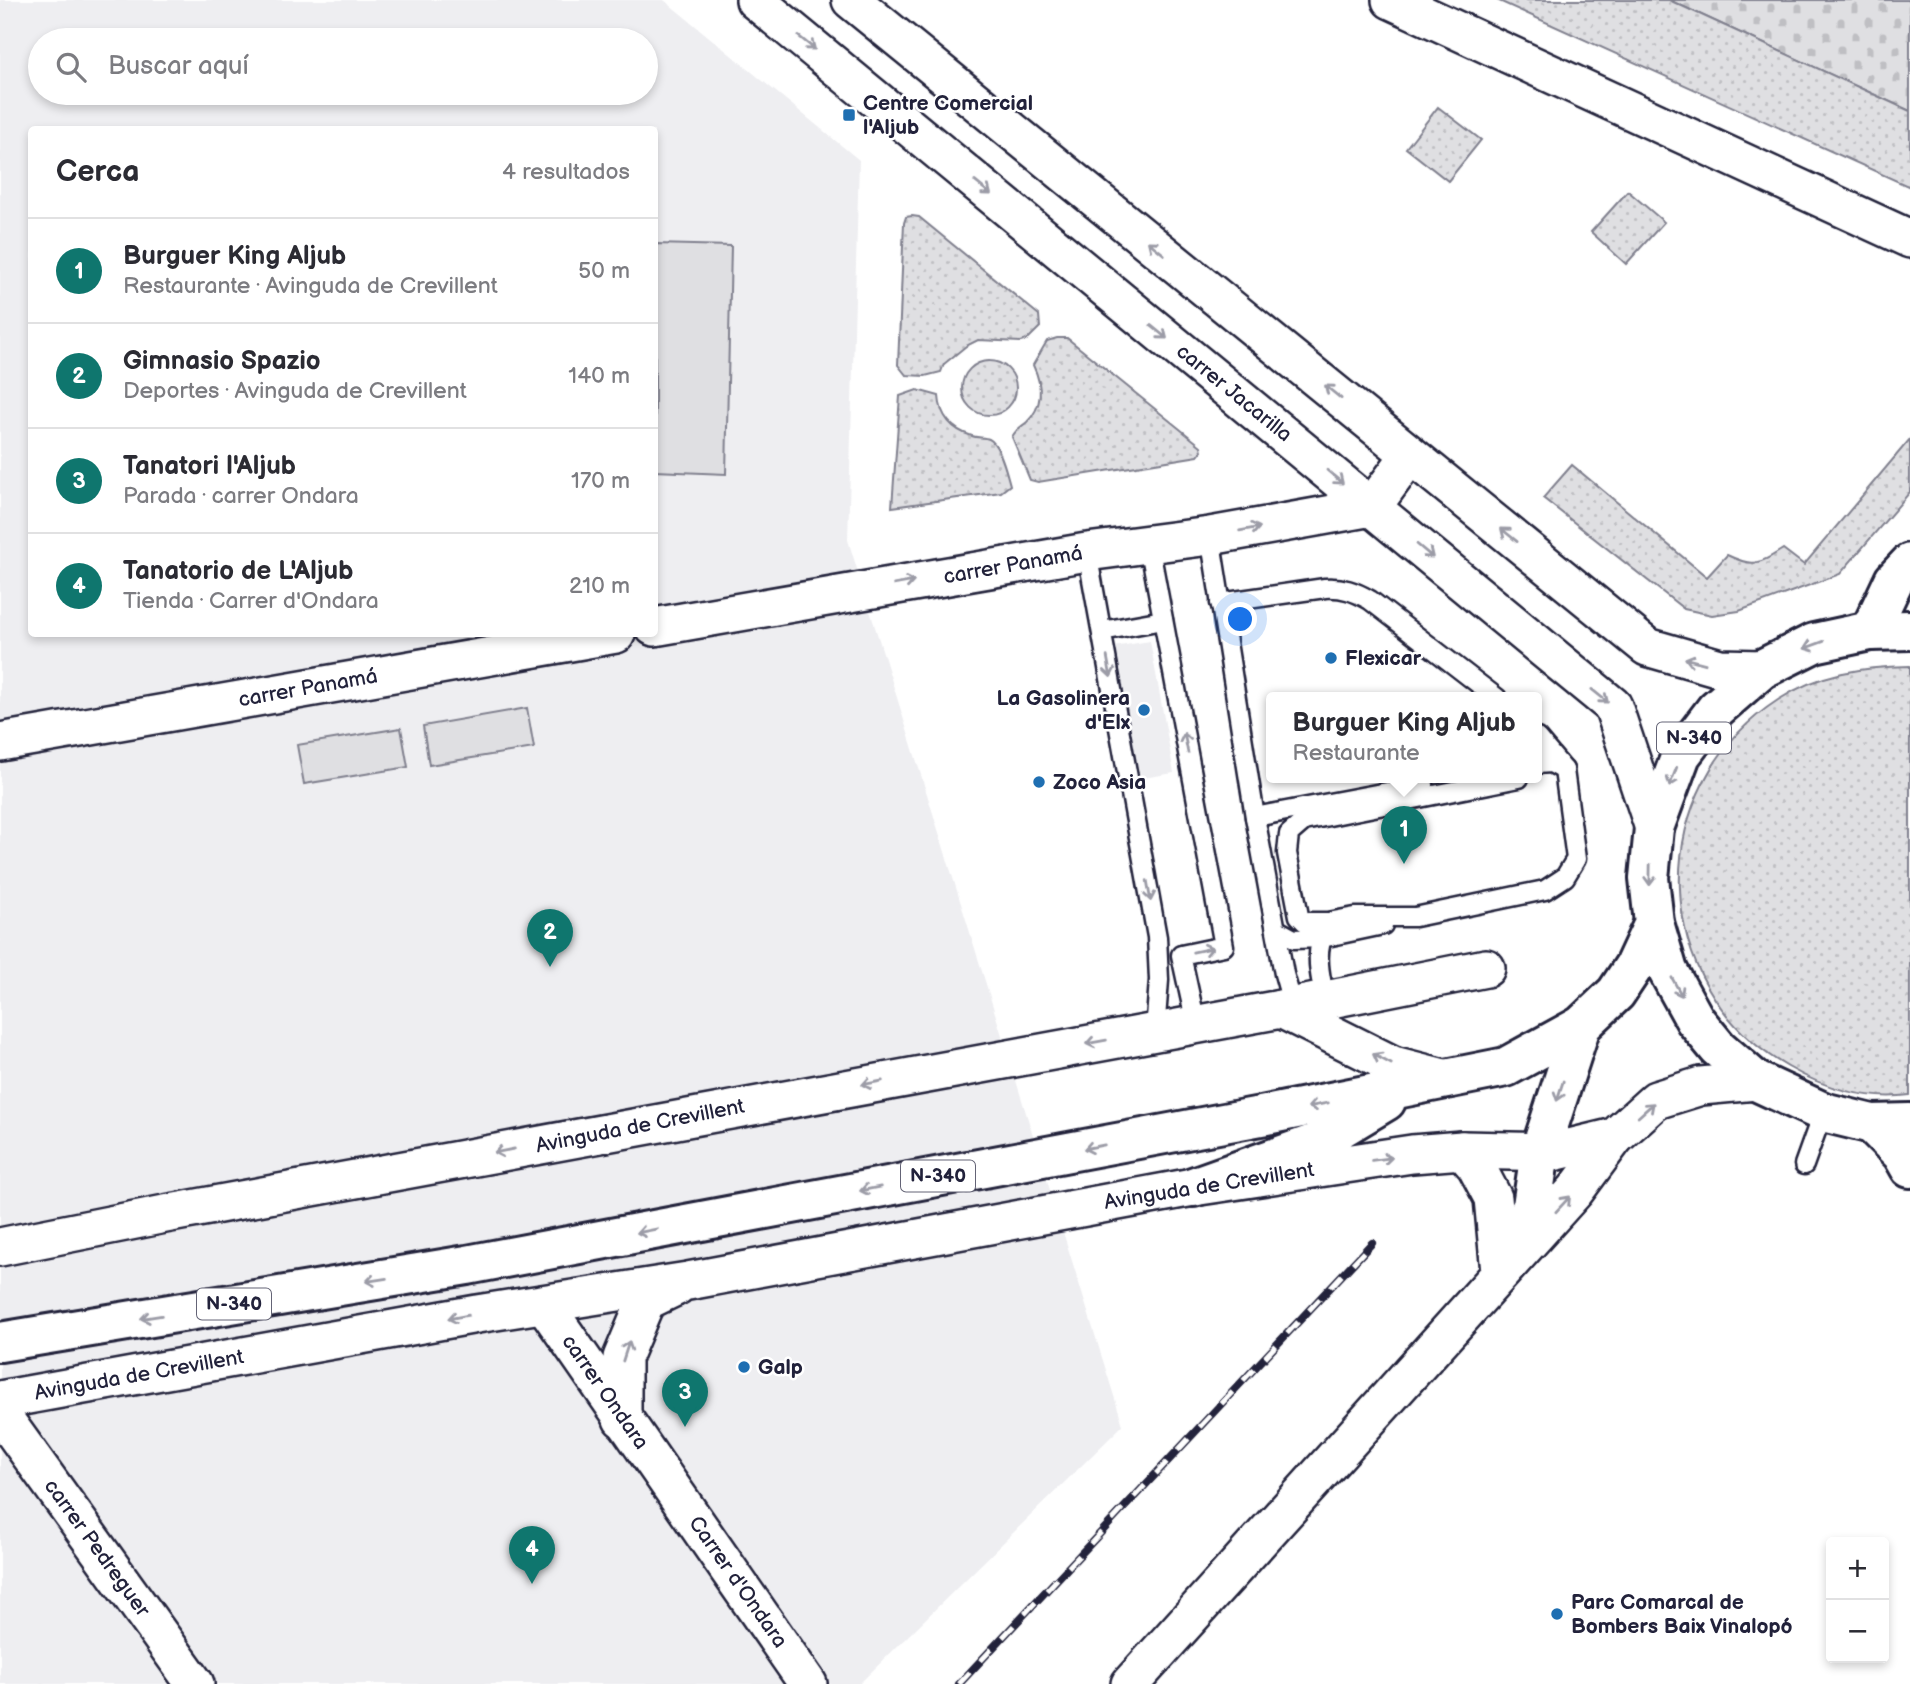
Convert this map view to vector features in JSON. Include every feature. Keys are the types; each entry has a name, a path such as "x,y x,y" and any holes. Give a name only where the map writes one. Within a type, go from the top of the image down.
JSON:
{"main road":[{"path":"1870,631 1894,580 1910,563"},
{"name":"N-340","path":"1910,630 1870,631 1814,643 1762,669 1716,709 1681,755 1654,828 1649,878 1654,923 1668,971 1695,1020 1718,1048 1756,1081 1823,1112 1872,1124 1910,1123"},
{"name":"N-340","path":"0,1342 467,1265 1506,1067 1581,1026 1616,993 1634,966 1654,923"},
{"path":"1500,1272 1532,1206 1540,1152 1581,1026"},
{"path":"1193,1186 1316,1143 1409,1087"},
{"path":"1872,1124 1902,1154 1910,1168"}],"street":[{"name":"carrer Jacarilla","path":"755,0 1613,706 1654,828"},
{"path":"851,0 1647,647 1720,668 1762,669"},
{"path":"1391,0 1910,239"},
{"path":"1372,508 1410,455"},
{"name":"carrer Panamá","path":"658,626 1087,551 1210,536 1372,508"},
{"name":"carrer Panamá","path":"0,742 484,651 593,637"},
{"name":"Avinguda de Crevillent","path":"0,1247 1486,968"},
{"path":"1300,1005 1393,1065 1447,1079"},
{"name":"Avinguda de Crevillent","path":"0,1400 534,1305 688,1281 1193,1186 1412,1154 1462,1150 1553,1152 1615,1137 1656,1100 1701,1086 1756,1081"},
{"path":"1130,1684 1575,1191 1615,1137"},
{"path":"1462,1150 1476,1166 1493,1198 1500,1272"},
{"path":"467,1265 534,1305"},
{"path":"622,1419 622,1358 646,1301 688,1281"},
{"name":"carrer Ondara","path":"534,1305 667,1481"},
{"name":"carrer Pedreguer","path":"0,1413 195,1684"},
{"name":"Carrer d'Ondara","path":"667,1481 808,1684"}],"lane":[{"path":"1210,536 1255,817 1276,929 1300,1005"},
{"path":"1149,544 1224,946 1181,955 1196,1024"},
{"path":"1087,551 1157,937 1159,980 1155,1032"},
{"path":"1220,603 1342,587 1370,600 1489,692"},
{"path":"1102,631 1163,620"},
{"path":"1276,929 1294,939 1322,938 1545,890 1565,877 1576,859 1564,770 1542,744"},
{"path":"1542,764 1551,763 1564,770"},
{"path":"1542,774 1564,770"},
{"path":"1255,817 1433,783"},
{"path":"1415,918 1355,918 1305,922 1299,916 1293,891 1287,853 1289,834 1304,821 1494,783"},
{"path":"1300,1005 1319,967 1318,948 1322,938"},
{"path":"1804,1165 1823,1112"}],"shaded area":[{"path":"0,0 664,0 859,160 848,540 1123,1425 859,1684 0,1684"},
{"name":"La Gasolinera d'Elx","path":"1150,641 1174,773 1137,779 1113,647"}],"green space":[{"path":"1497,0 1669,0 1910,111 1910,187"},
{"path":"1669,0 1910,0 1910,111"},
{"path":"1438,107 1481,140 1448,181 1406,148"},
{"path":"1628,191 1664,222 1626,264 1591,232"},
{"path":"906,217 919,217 1039,315 1040,327 1027,340 1021,342 978,340 944,364 941,372 925,376 906,375 898,365 904,223"},
{"path":"658,244 731,246 726,474 658,471"},
{"path":"1067,338 1201,446 1202,451 1198,456 1038,482 1030,480 1012,437 1033,415 1039,402 1040,387 1033,365 1047,341"},
{"path":"989,361 1008,369 1016,388 1008,407 989,415 970,407 962,388 970,369"},
{"path":"917,390 939,396 942,410 953,426 974,437 993,442 1010,485 1001,492 892,507 900,396"},
{"path":"1910,439 1910,492 1840,574 1739,611 1712,615 1684,609 1543,498 1572,465 1707,577 1727,555 1750,563 1768,558 1783,549 1804,565"},
{"path":"1910,666 1910,1095 1878,1096 1847,1091 1816,1081 1788,1067 1742,1032 1708,988 1688,939 1680,886 1685,834 1703,783 1734,738 1778,700 1809,683 1858,670"},
{"path":"527,708 534,748 429,765 423,726"},
{"path":"401,728 408,767 304,784 297,745"}],"railway":[{"path":"959,1684 1372,1243"}],"place":[{"name":"Centre Comercial l'Aljub","path":"849,115"},
{"name":"Flexicar","path":"1331,658"},
{"name":"La Gasolinera d'Elx","path":"1144,710"},
{"name":"Zoco Asia","path":"1039,782"},
{"name":"Burguer King Aljub","path":"1404,864"},
{"name":"Gimnasio Spazio","path":"550,967"},
{"name":"Galp","path":"744,1367"},
{"name":"Tanatori l'Aljub","path":"685,1427"},
{"name":"Tanatorio de L'Aljub","path":"532,1584"},
{"name":"Parc Comarcal de Bombers Baix Vinalopó","path":"1557,1614"}]}
